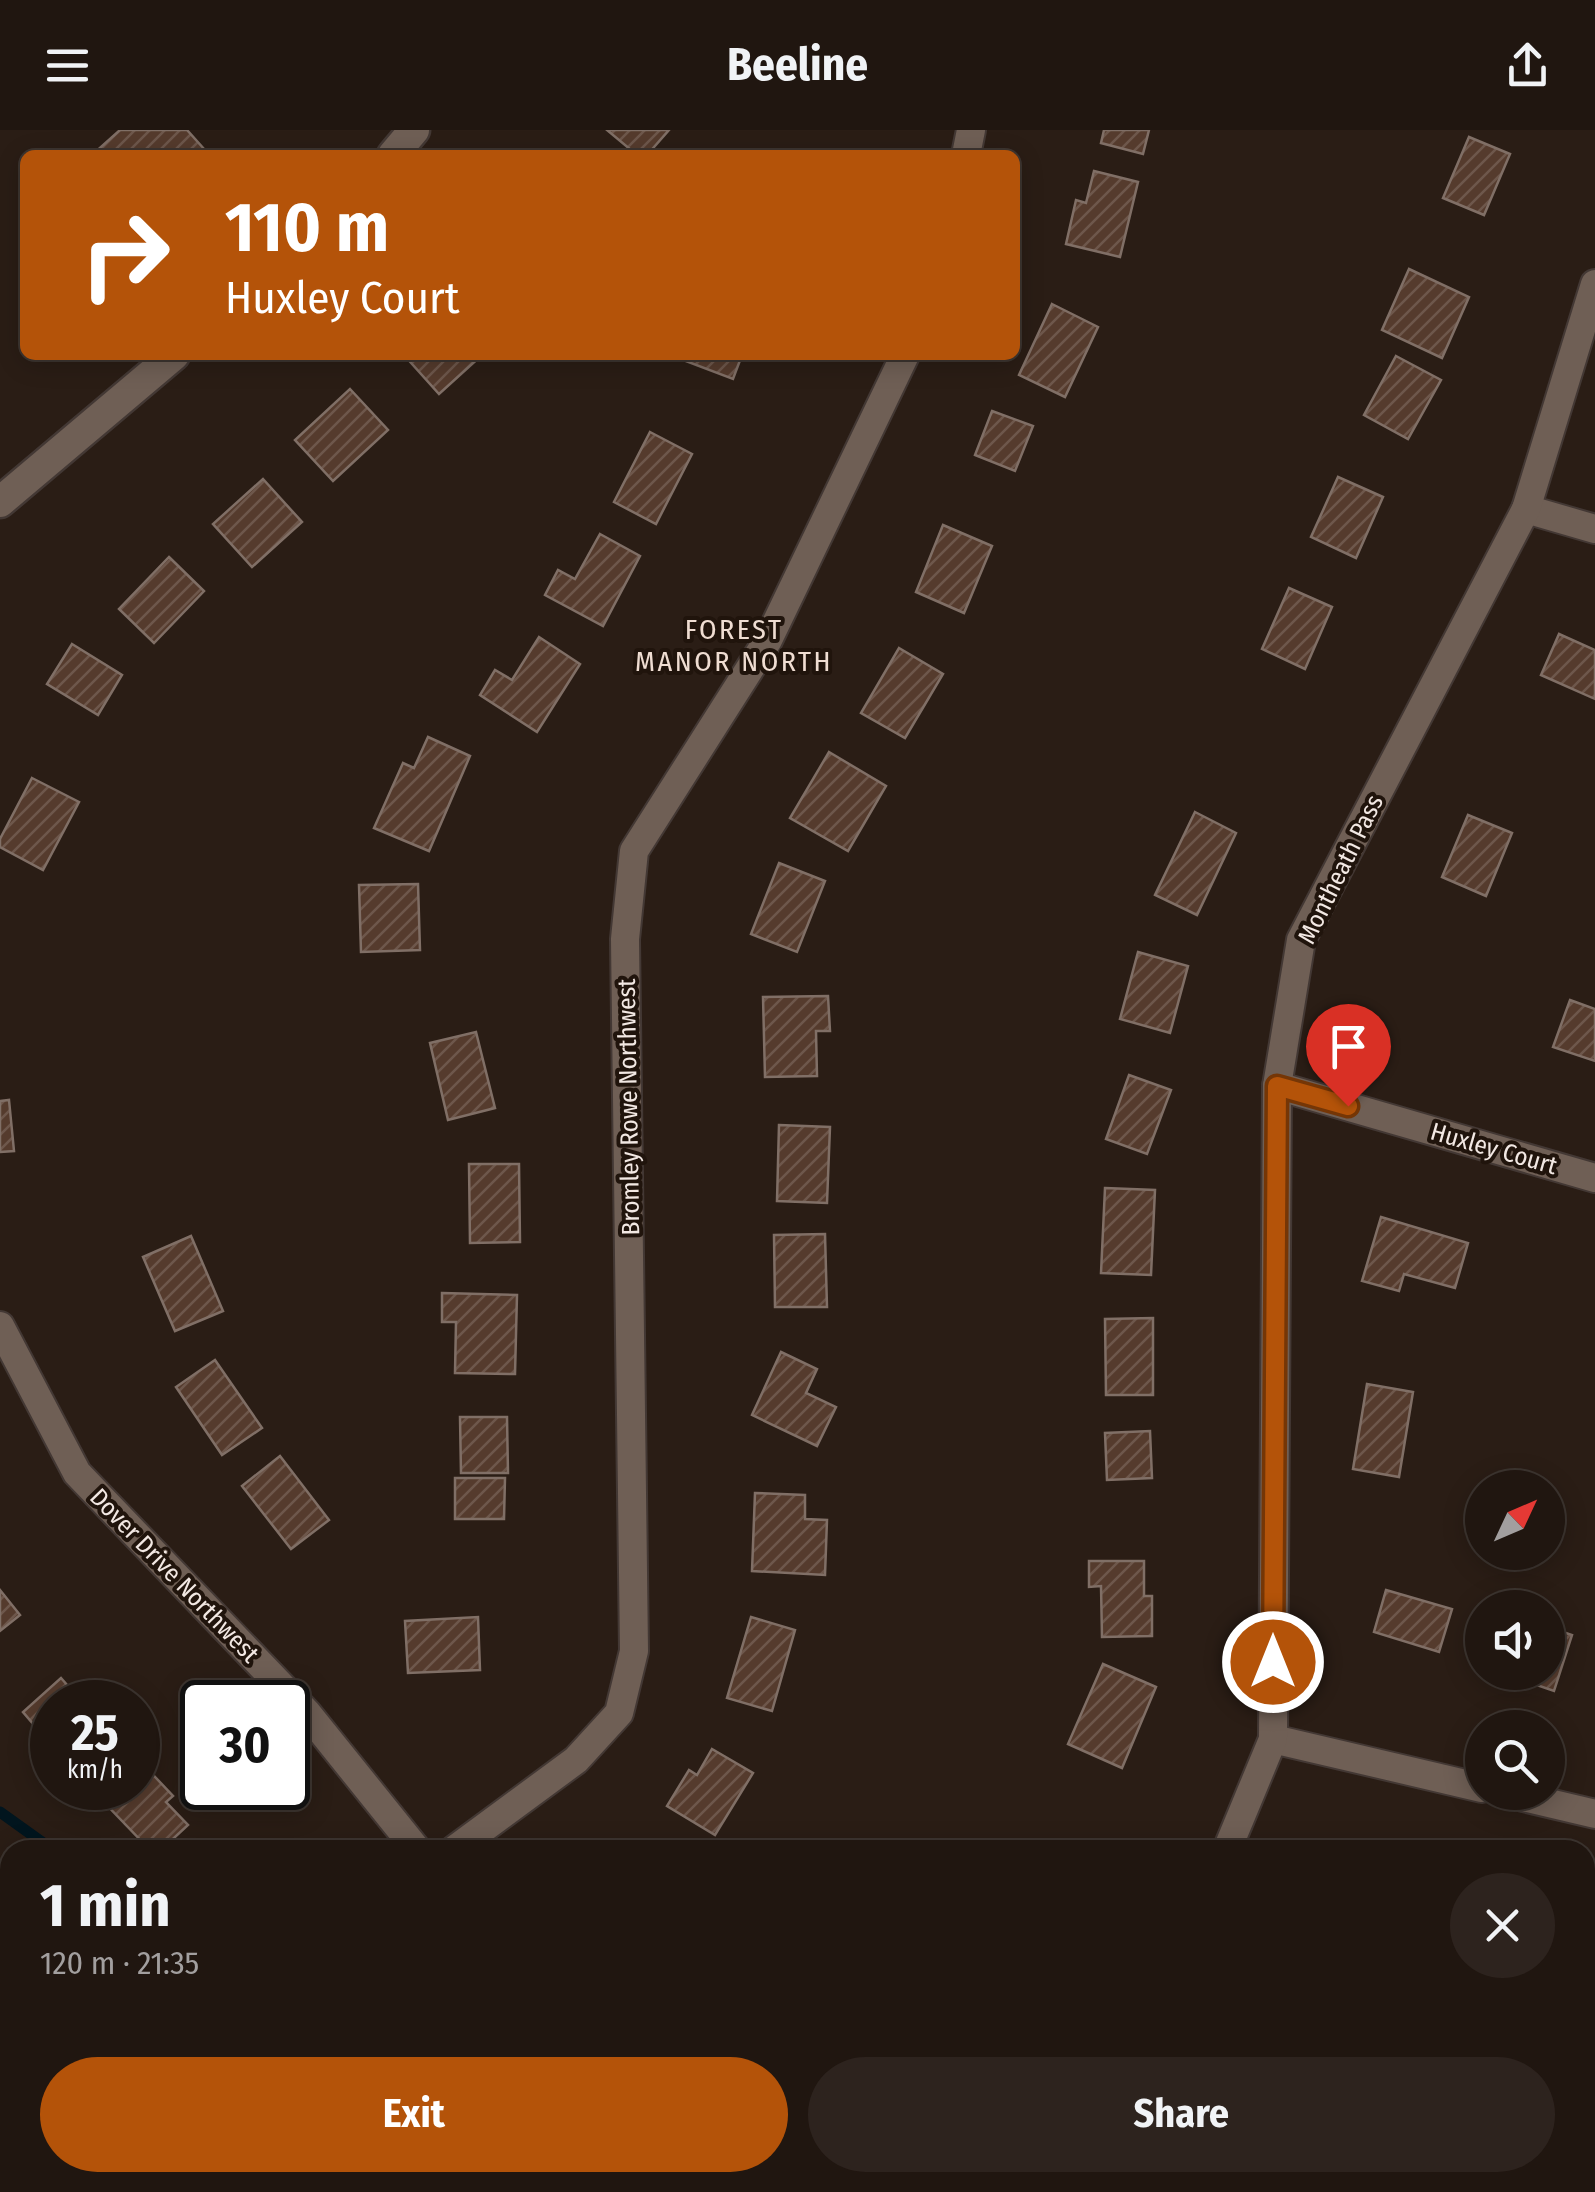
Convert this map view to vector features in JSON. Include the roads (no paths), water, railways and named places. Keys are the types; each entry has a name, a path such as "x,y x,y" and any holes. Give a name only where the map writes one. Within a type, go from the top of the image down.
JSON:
{"street":[{"path":"396,150 414,130"},
{"name":"Montheath Pass","path":"1231,1840 1273,1739 1277,1086 1301,940 1526,509 1595,284"},
{"path":"0,502 168,360"},
{"name":"Bromley Rowe Northwest","path":"468,1840 576,1760 619,1713 634,1651 625,939 634,851 768,640 904,360"},
{"path":"1526,509 1595,529"},
{"name":"Huxley Court","path":"1277,1086 1595,1178"},
{"name":"Dover Drive Northwest","path":"0,1326 77,1473 307,1712 409,1840"},
{"path":"1273,1739 1465,1784"},
{"path":"1565,1807 1595,1814"}],"waterway":[{"path":"0,1812 39,1840"}],"district":[{"name":"FOREST MANOR NORTH","path":"734,645"}]}
